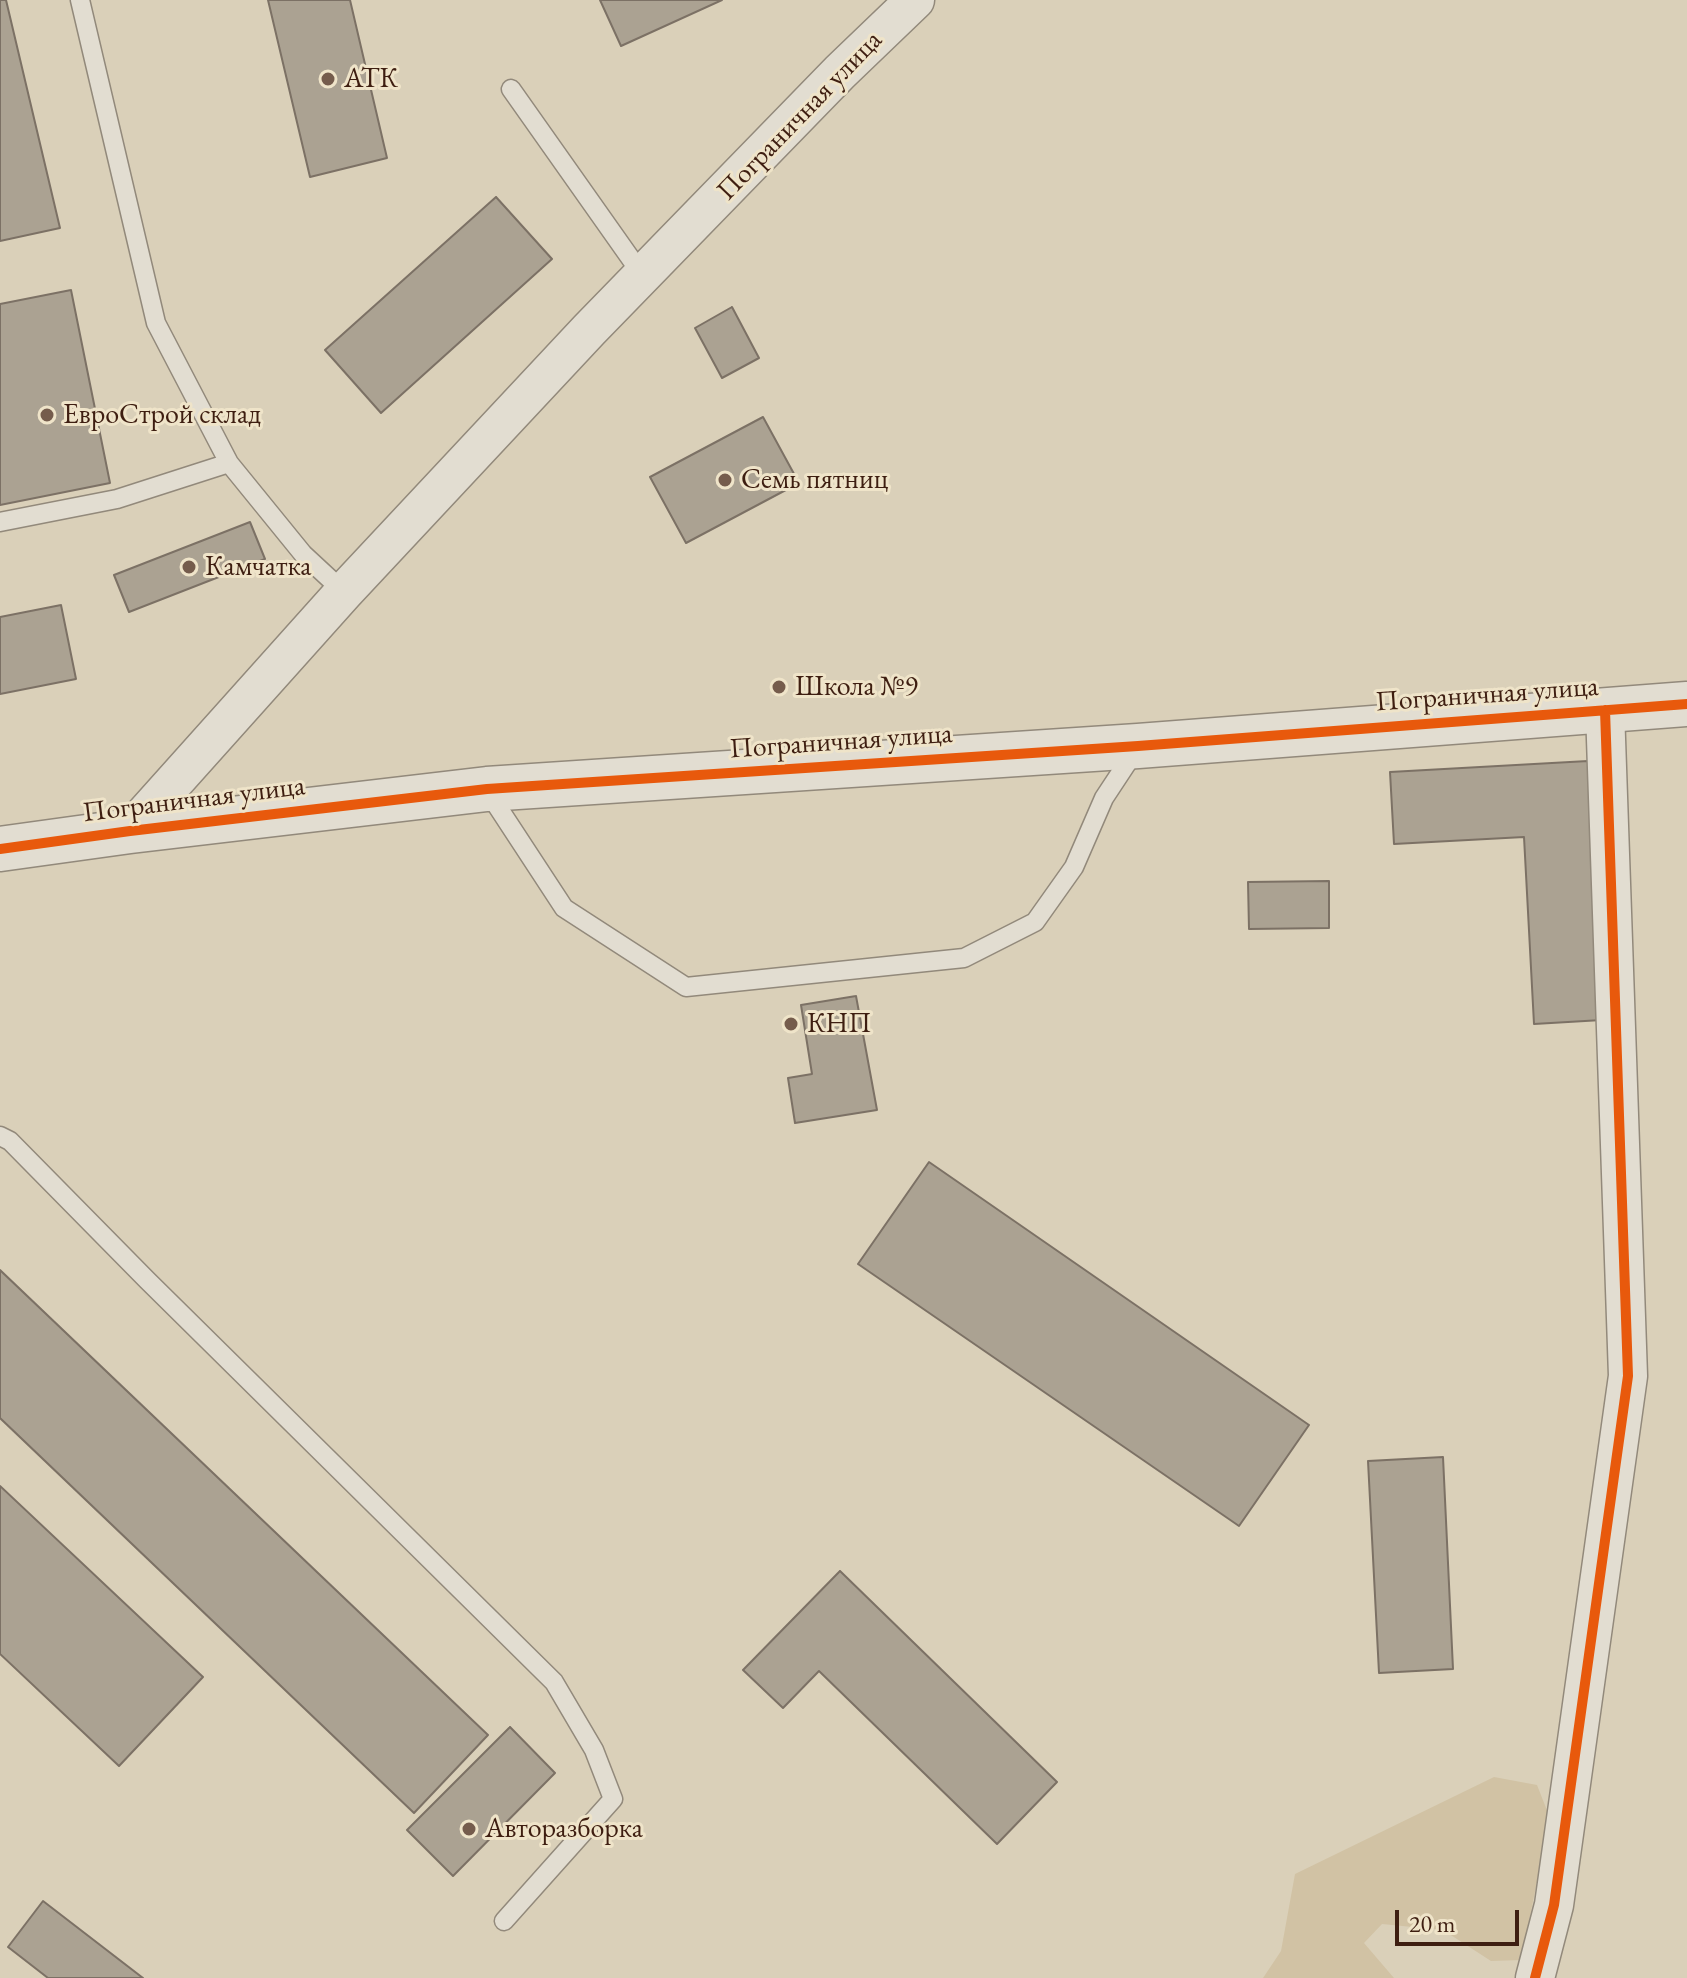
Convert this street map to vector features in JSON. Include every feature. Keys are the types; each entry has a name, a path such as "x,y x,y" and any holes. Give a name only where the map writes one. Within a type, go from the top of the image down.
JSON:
{"street":[{"name":"Пограничная улица","path":"130,831 344,592 589,330 840,72 915,0"},
{"name":"Пограничная улица","path":"0,849 487,789 1138,746 1687,704"},
{"path":"1535,1978 1554,1905 1628,1376 1605,710"}],"lane":[{"path":"80,0 156,323 229,463 303,554 344,592"},
{"path":"511,89 643,276"},
{"path":"0,522 117,499 229,463"},
{"path":"487,789 564,908 686,987 964,958 1035,922 1074,867 1104,798 1138,746"},
{"path":"0,1136 10,1141 554,1682 594,1750 613,1799 504,1921"}],"shaded area":[{"path":"1494,1777 1537,1785 1550,1818 1521,1960 1491,1961 1443,1930 1382,1924 1364,1943 1394,1978 1263,1978 1281,1951 1295,1874"}],"building":[{"path":"0,0 6,0 60,228 0,241"},
{"name":"АТК","path":"268,0 350,0 387,158 310,177"},
{"path":"600,0 722,0 621,46"},
{"path":"496,197 552,259 381,413 325,350"},
{"path":"71,290 110,483 0,505 0,304"},
{"path":"732,307 759,358 722,378 695,328"},
{"name":"Семь пятниц","path":"763,417 799,483 686,543 650,477"},
{"name":"Камчатка","path":"250,522 265,559 129,612 114,575"},
{"path":"61,605 76,679 0,694 0,617"},
{"path":"1588,761 1602,1020 1534,1024 1524,837 1394,844 1390,772"},
{"path":"1329,881 1329,928 1249,929 1248,882"},
{"path":"856,996 877,1110 795,1123 788,1078 812,1074 801,1005"},
{"path":"929,1162 1309,1425 1239,1526 858,1264"},
{"path":"0,1270 488,1735 414,1813 0,1418"},
{"path":"1443,1457 1453,1669 1379,1673 1368,1461"},
{"path":"0,1486 203,1677 119,1766 0,1654"},
{"path":"840,1571 1057,1782 997,1844 819,1671 783,1708 743,1670"},
{"path":"510,1727 555,1773 453,1876 407,1830"},
{"path":"43,1901 143,1978 48,1978 8,1947"}],"cycle path":[{"path":"0,849 487,789 1138,746 1687,704"},
{"path":"1535,1978 1554,1905 1628,1376 1605,710"}],"place":[{"name":"АТК","path":"328,79"},
{"name":"ЕвроСтрой склад","path":"47,415"},
{"name":"Семь пятниц","path":"725,480"},
{"name":"Камчатка","path":"189,567"},
{"name":"Школа №9","path":"779,687"},
{"name":"КНП","path":"791,1024"},
{"name":"Авторазборка","path":"469,1829"}]}
